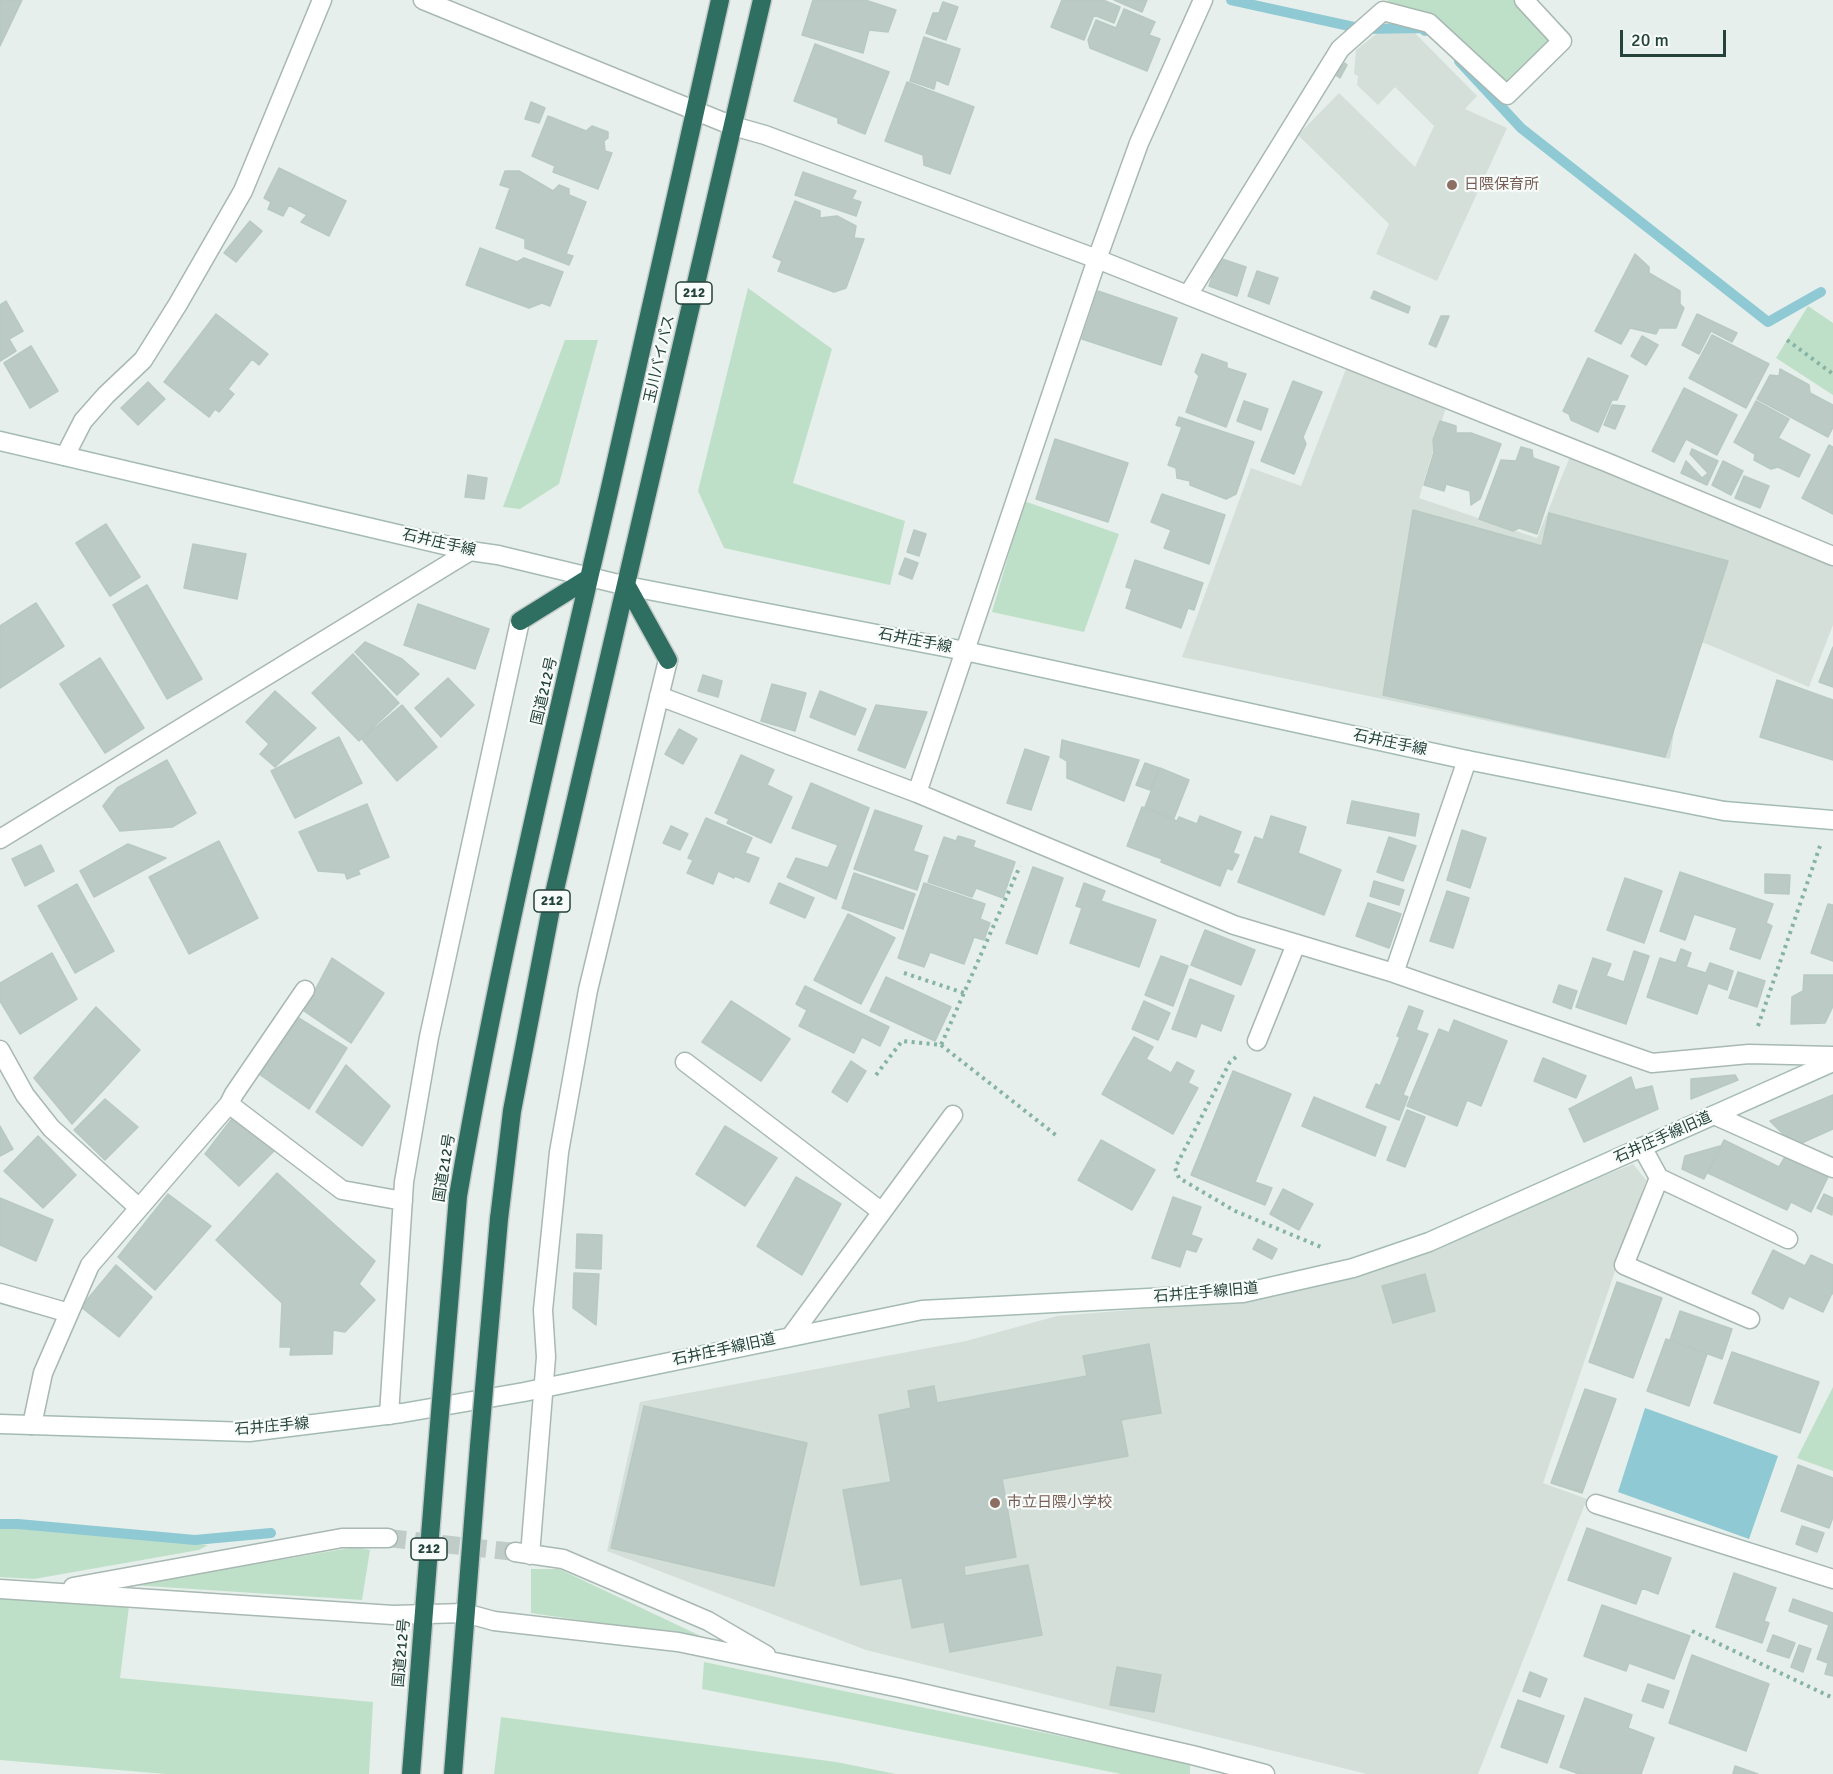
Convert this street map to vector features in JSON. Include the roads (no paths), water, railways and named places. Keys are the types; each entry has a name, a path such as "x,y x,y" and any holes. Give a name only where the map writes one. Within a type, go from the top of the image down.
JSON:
{"highway":[{"name":"玉川バイパス","path":"589,578 720,0"},
{"name":"玉川バイパス","path":"627,586 762,0"},
{"path":"520,621 589,578"},
{"name":"国道212号","path":"411,1774 458,1196 484,1048 518,887 589,578"},
{"path":"627,586 668,660"},
{"name":"212","path":"453,1774 499,1219 512,1111 553,898 627,586"}],"street":[{"path":"65,456 83,421 106,395 143,360 243,190 322,0"},
{"path":"423,0 733,126 765,135 1097,259 1606,462 1833,556"},
{"path":"917,793 1097,259 1139,143 1203,0"},
{"path":"1188,295 1340,49 1379,6 1429,23 1507,95 1562,41 1524,0"},
{"name":"石井庄手線","path":"0,441 589,578 966,651 1467,760 1724,811 1831,820"},
{"path":"0,839 470,551"},
{"path":"389,1414 404,1182 429,1037 520,621"},
{"path":"668,660 588,990 561,1140 543,1310 546,1358 523,1553 563,1559 708,1621 781,1664"},
{"path":"659,696 917,793 1234,925 1394,973 1652,1063 1749,1054 1833,1056"},
{"path":"1394,973 1467,760"},
{"path":"1257,1041 1296,944"},
{"path":"32,1425 43,1373 90,1264 229,1104 305,990"},
{"path":"0,1050 8,1083 25,1095 51,1128 139,1208"},
{"path":"685,1062 882,1212"},
{"name":"石井庄手線旧道","path":"542,1388 922,1310 1243,1293 1363,1264 1429,1242 1833,1062"},
{"path":"229,1104 342,1190 403,1201"},
{"path":"791,1336 953,1115"},
{"path":"1714,1115 1833,1168"},
{"path":"1642,1147 1659,1178 1788,1239"},
{"path":"1659,1178 1624,1264 1750,1319"},
{"path":"0,1293 69,1313"},
{"name":"石井庄手線","path":"0,1424 249,1432 389,1414 542,1388"},
{"path":"1596,1504 1833,1579"},
{"path":"46,1592 342,1538 388,1538"},
{"path":"0,1588 393,1615 465,1613 494,1621 678,1642 900,1688 1180,1752 1265,1774"}],"water":[{"path":"1645,1408 1778,1456 1749,1539 1618,1492"}],"waterway":[{"path":"1231,0 1363,29 1422,28 1425,31"},
{"path":"1459,61 1521,128 1768,322 1821,292"},
{"path":"0,1524 195,1540 271,1533"}],"tunnel":[{"path":"388,1538 515,1552"}],"place":[{"name":"日隈保育所","path":"1452,185"},
{"name":"市立日隈小学校","path":"995,1503"}]}
